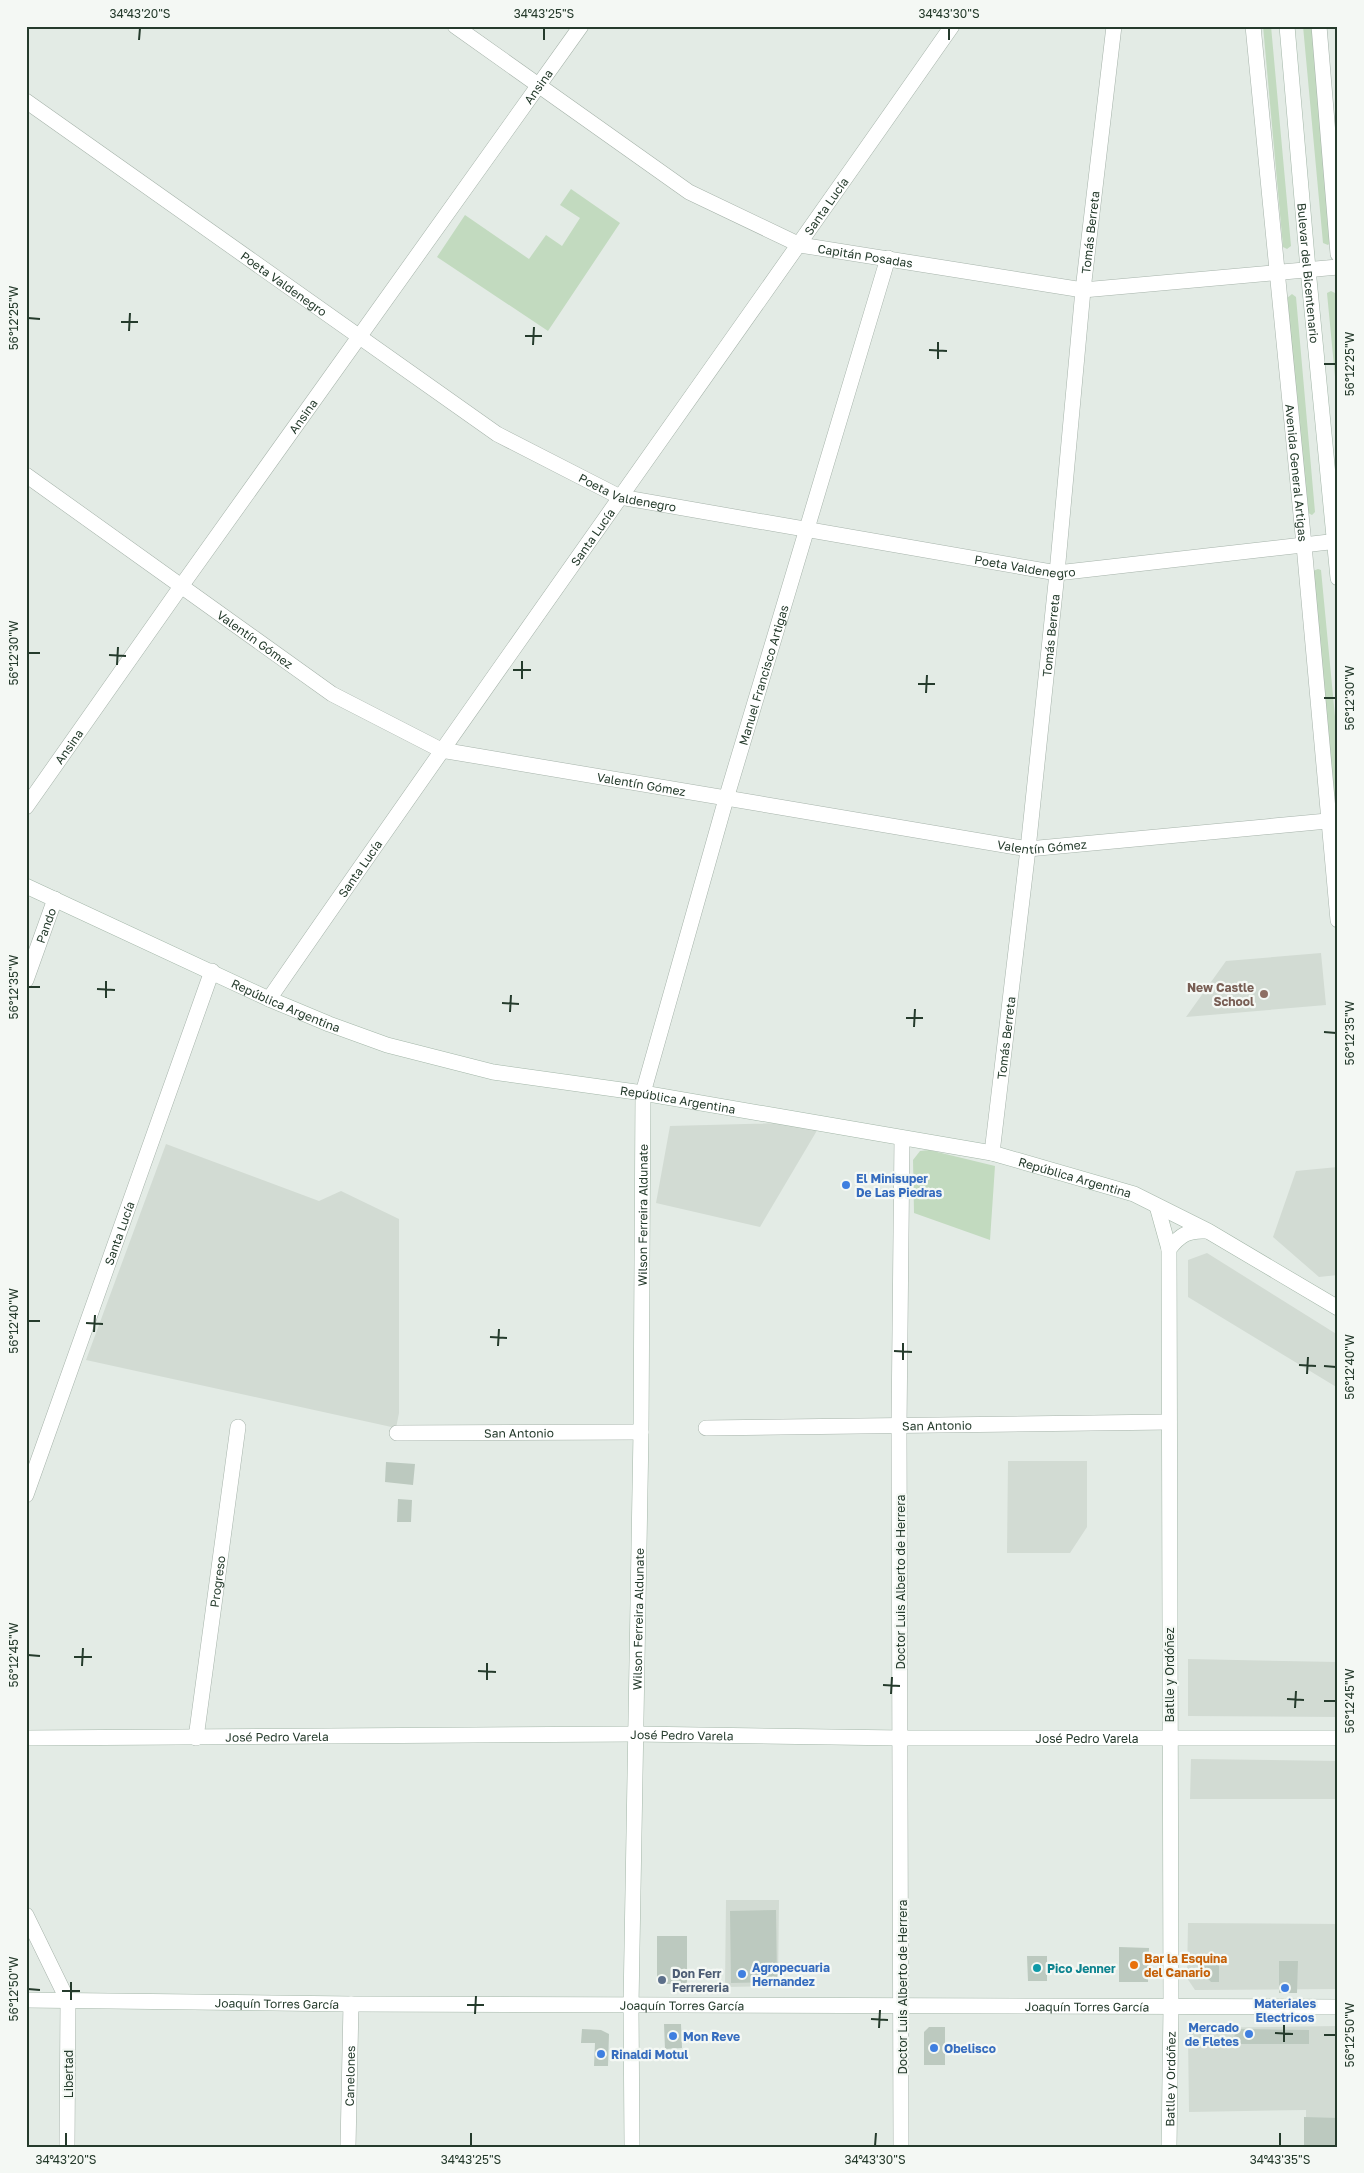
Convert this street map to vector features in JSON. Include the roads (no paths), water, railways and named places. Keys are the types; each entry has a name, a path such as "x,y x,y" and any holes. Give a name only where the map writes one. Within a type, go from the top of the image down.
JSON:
{"street":[{"name":"Capitán Posadas","path":"455,26 689,192 800,245 1084,290 1338,266"},
{"name":"Ansina","path":"26,807 581,26"},
{"name":"Santa Lucía","path":"269,999 441,750 800,245 952,26"},
{"name":"Tomás Berreta","path":"992,1153 1028,849 1084,290 1114,26"},
{"name":"Avenida General Artigas","path":"1253,26 1333,821 1338,920"},
{"name":"Bulevar del Bicentenario","path":"1287,26 1308,270 1336,541 1338,578"},
{"path":"1319,26 1338,254"},
{"name":"Poeta Valdenegro","path":"26,101 361,336 497,434 620,497 806,531 1057,573 1336,541"},
{"name":"Manuel Francisco Artigas","path":"643,1093 726,799 888,258"},
{"name":"Valentín Gómez","path":"26,475 332,694 441,750 1028,849 1333,821"},
{"name":"República Argentina","path":"26,886 269,999 329,1024 387,1045 492,1072 643,1093 992,1153 1134,1194 1208,1231 1335,1305"},
{"name":"Pando","path":"26,980 55,899"},
{"name":"Santa Lucía","path":"26,1495 212,971"},
{"name":"Wilson Ferreira Aldunate","path":"632,2147 631,2006 641,1432 643,1093"},
{"name":"Doctor Luis Alberto de Herrera","path":"901,2147 899,1427 902,1138"},
{"name":"Batlle y Ordóñez","path":"1157,1206 1169,1249 1171,2008 1168,2147"},
{"path":"1169,1249 1179,1237 1187,1232 1195,1230 1208,1231"},
{"name":"San Antonio","path":"706,1428 899,1427 1169,1422"},
{"name":"Progreso","path":"196,1738 238,1426"},
{"name":"San Antonio","path":"396,1433 641,1432"},
{"name":"José Pedro Varela","path":"26,1738 636,1734 901,1738 1338,1738"},
{"path":"26,1915 68,2000"},
{"name":"Joaquín Torres García","path":"26,2000 631,2006 1338,2007"},
{"name":"Libertad","path":"67,2147 68,2000"},
{"name":"Canelones","path":"348,2147 351,2004"}],"place":[{"name":"New Castle School","path":"1264,994"},
{"name":"El Minisuper De Las Piedras","path":"846,1185"},
{"name":"Bar la Esquina del Canario","path":"1134,1965"},
{"name":"Pico Jenner","path":"1037,1968"},
{"name":"Agropecuaria Hernandez","path":"742,1974"},
{"name":"Don Ferr Ferrereria","path":"662,1980"},
{"name":"Materiales Electricos","path":"1285,1988"},
{"name":"Mercado de Fletes","path":"1249,2034"},
{"name":"Mon Reve","path":"673,2036"},
{"name":"Obelisco","path":"934,2048"},
{"name":"Rinaldi Motul","path":"601,2054"}]}
